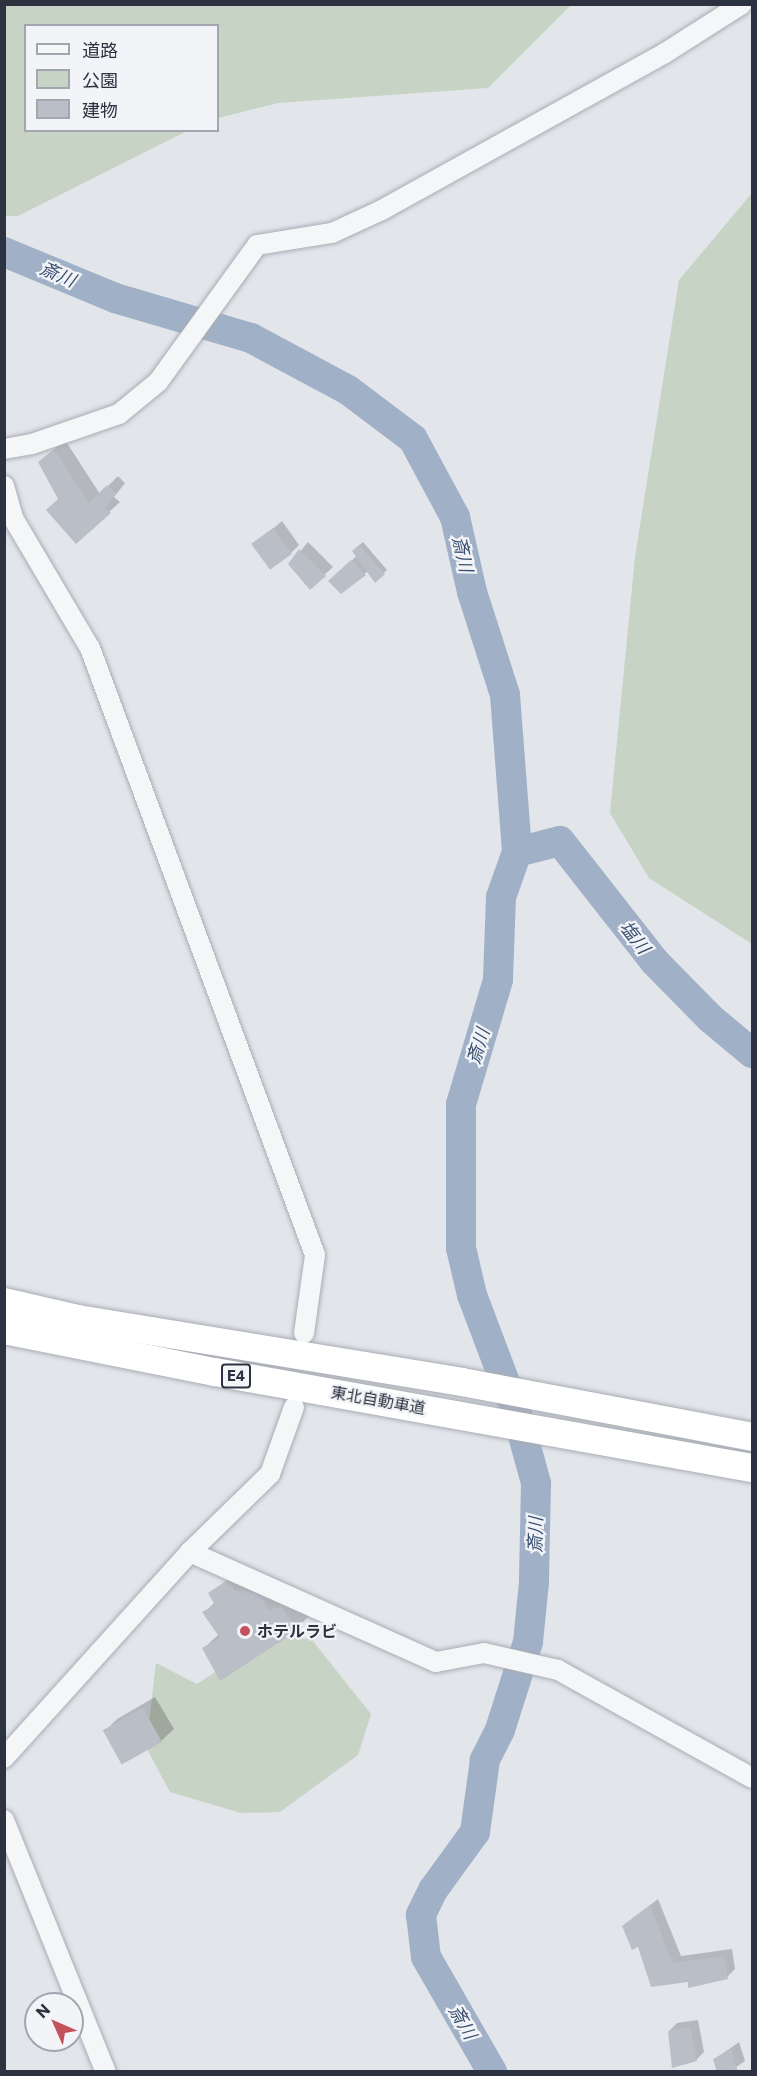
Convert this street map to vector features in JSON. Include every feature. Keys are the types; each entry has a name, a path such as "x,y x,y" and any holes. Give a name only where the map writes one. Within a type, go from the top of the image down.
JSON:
{"highway":[{"name":"東北自動車道","path":"4,1302 225,1345 462,1382 753,1437"},
{"name":"東北自動車道","path":"4,1330 204,1370 562,1431 753,1468"}],"street":[{"path":"4,449 32,444 119,414 158,382 257,245 332,233 382,210 665,53 742,4"},
{"path":"4,486 13,518 90,648 315,1255 304,1333"},
{"path":"4,1758 190,1552 270,1474 294,1407"},
{"path":"190,1552 436,1662 484,1653 558,1670 753,1778"},
{"path":"4,1820 106,2072"}],"green space":[{"path":"5,4 571,5 488,88 278,103 219,118 219,24 24,24 24,132 185,132 18,216 5,216"},
{"path":"752,193 752,944 649,878 610,813 635,557 679,280"},
{"path":"276,1633 312,1640 371,1714 358,1755 280,1812 241,1813 170,1792 146,1747 156,1663 197,1684"}],"building":[{"path":"54,449 89,503 107,485 116,494 105,508 111,513 76,544 46,510 58,499 38,462"},
{"path":"273,528 292,554 270,570 251,544"},
{"path":"359,545 385,574 375,583 352,551"},
{"path":"299,549 326,576 310,590 288,564"},
{"path":"351,560 366,575 341,594 328,581"},
{"path":"226,1581 236,1591 245,1590 261,1597 269,1610 281,1606 298,1630 220,1681 202,1648 220,1638 202,1612 215,1605 208,1593"},
{"path":"143,1708 162,1742 122,1764 103,1730"},
{"path":"650,1905 673,1963 724,1956 728,1979 688,1988 688,1982 651,1987 638,1947 632,1950 622,1926"},
{"path":"690,2027 697,2061 672,2068 668,2031"},
{"path":"731,2049 738,2072 717,2072 713,2059"}],"waterway":[{"name":"斎川","path":"4,252 115,298 251,338 348,390 413,439 455,517 472,592 505,695 517,852 501,897 498,980 461,1104 461,1248 472,1295 517,1414 536,1483 534,1582 528,1642 500,1730 485,1760 475,1832 433,1890 421,1915 426,1957 492,2072"},
{"name":"塩川","path":"517,852 560,841 654,961 710,1018 752,1053"}],"place":[{"name":"ホテルラビ","path":"245,1631"}]}
